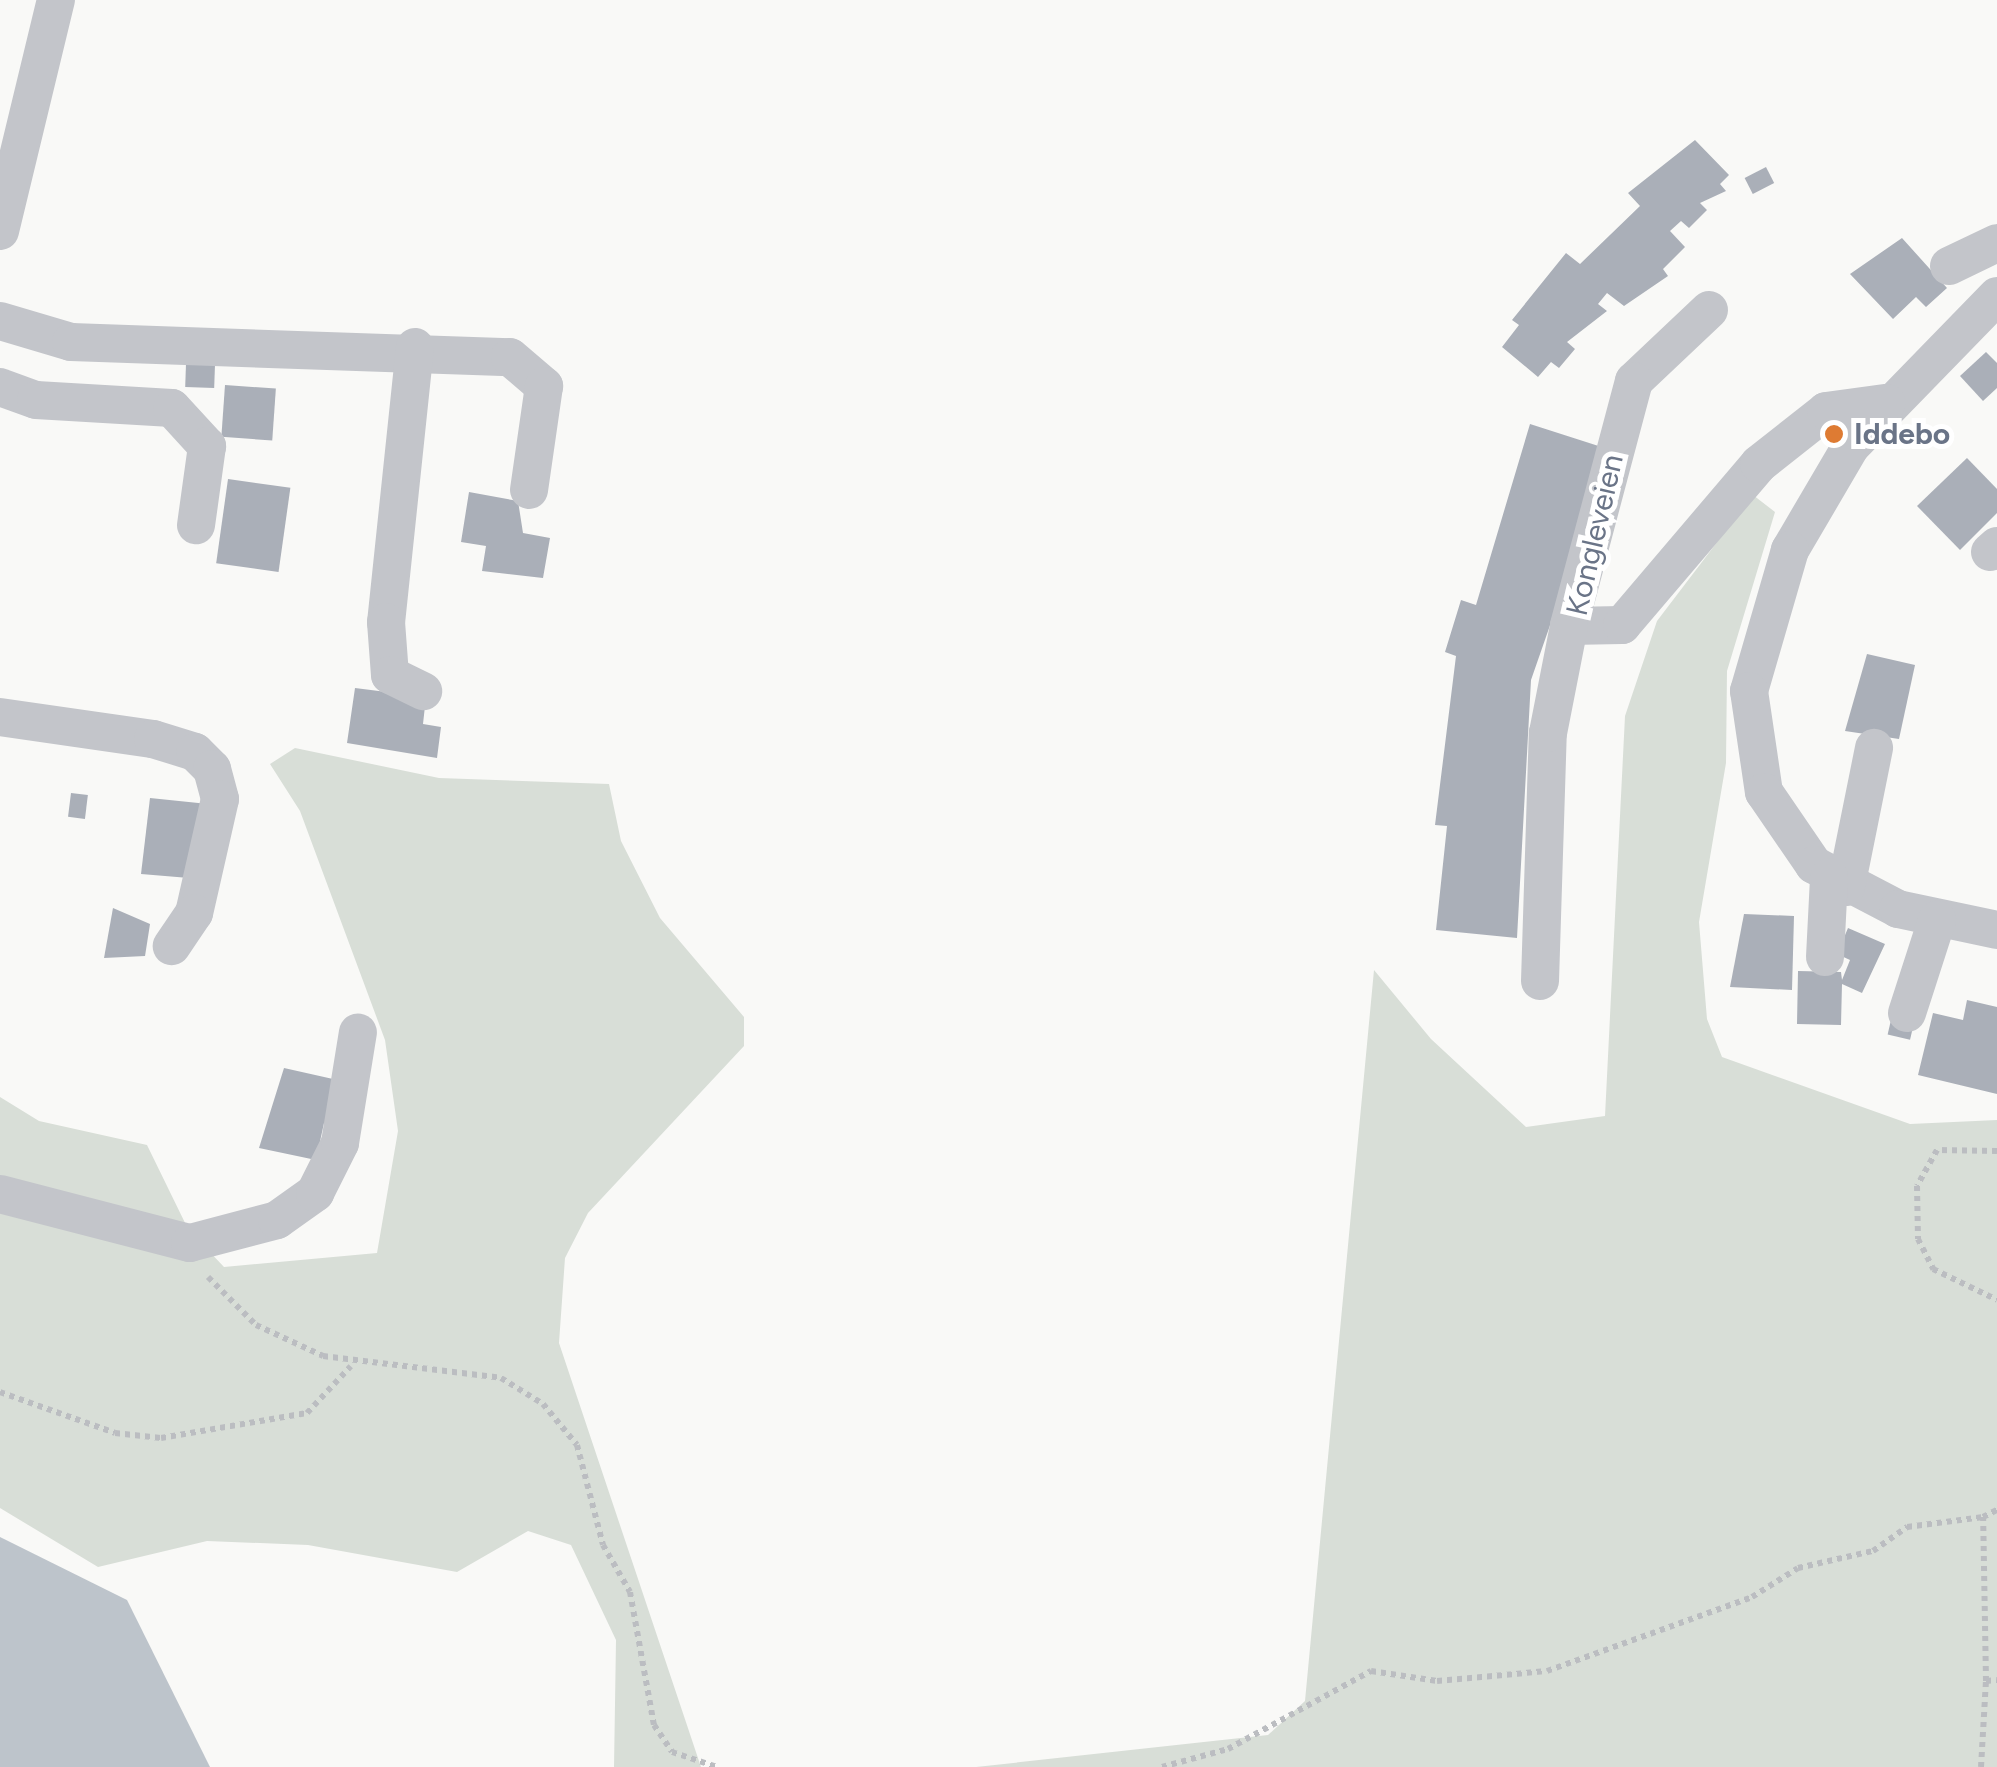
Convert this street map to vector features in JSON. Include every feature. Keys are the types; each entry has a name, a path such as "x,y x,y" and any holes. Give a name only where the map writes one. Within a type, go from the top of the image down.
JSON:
{"street":[{"path":"0,231 56,0"},
{"path":"1949,266 1997,244"},
{"path":"1997,296 1886,403 1790,550 1749,691 1764,792 1797,848 1837,882 1937,920 1997,930"},
{"name":"Kongleveien","path":"1709,310 1634,381 1568,626 1622,626 1759,464 1826,411 1886,403"},
{"path":"0,321 71,342 470,349 534,368 544,410 529,490"},
{"path":"416,347 386,622 390,675 422,690"},
{"path":"0,387 36,400 172,408 207,446 196,525"},
{"path":"1540,981 1548,734 1568,626"},
{"path":"0,717 153,740 195,752 212,770 220,799 194,914 172,946"},
{"path":"1825,958 1837,882 1874,748"},
{"path":"1907,1013 1937,920"},
{"path":"0,1194 95,1225 197,1242 235,1238 315,1193 340,1143 358,1032"}],"path":[{"path":"1997,1152 1937,1150 1917,1186 1918,1239 1932,1269 1997,1300"},
{"path":"197,1242 221,1300 351,1366 501,1378 543,1404 577,1445 603,1545 630,1592 654,1725 672,1752 717,1767"},
{"path":"0,1392 114,1432 161,1438 307,1413 351,1366"},
{"path":"1162,1767 1228,1749 1371,1671 1438,1681 1548,1670 1752,1597 1798,1568 1873,1551 1907,1527 1983,1516 1997,1510"},
{"path":"1982,1767 1986,1681 1983,1516"},
{"path":"1986,1681 1997,1680"}],"shaded area":[{"path":"1753,495 1775,512 1727,671 1726,763 1699,922 1707,1019 1722,1057 1910,1124 1997,1120 1997,1767 976,1767 1268,1735 1305,1701 1374,970 1431,1039 1526,1127 1605,1116 1625,716 1657,621"},
{"path":"295,748 439,778 609,784 621,841 660,918 744,1017 744,1046 588,1213 565,1258 559,1343 701,1767 614,1767 616,1640 571,1545 528,1531 457,1572 308,1545 207,1541 98,1567 0,1508 0,1097 39,1121 147,1145 188,1229 224,1267 377,1253 398,1131 385,1040 300,811 270,764"},
{"path":"0,1537 127,1600 210,1767 0,1767"}],"building":[{"path":"1695,140 1729,175 1720,184 1726,191 1700,203 1707,210 1689,228 1681,221 1670,231 1685,247 1663,269 1668,276 1624,306 1607,293 1598,304 1607,311 1567,342 1575,349 1559,368 1551,362 1538,377 1502,347 1519,325 1512,320 1566,253 1580,264 1640,206 1628,193"},
{"path":"1766,167 1774,183 1753,194 1745,178"},
{"path":"1902,238 1947,288 1926,307 1916,297 1893,319 1850,274"},
{"path":"1986,352 1997,363 1997,388 1983,401 1960,376"},
{"path":"186,364 215,365 214,388 185,387"},
{"path":"225,385 276,389 272,440 221,437"},
{"path":"1530,424 1611,450 1531,680 1517,938 1436,930 1447,826 1435,825 1456,656 1445,652 1461,600 1476,605"},
{"path":"1967,458 1997,489 1997,513 1960,550 1917,506"},
{"path":"228,479 290,488 279,572 216,563"},
{"path":"469,492 518,501 523,533 550,538 543,578 482,571 486,546 461,542"},
{"path":"1867,654 1915,665 1899,739 1845,731"},
{"path":"355,688 426,697 423,724 441,727 437,758 347,743"},
{"path":"71,793 88,795 85,819 68,817"},
{"path":"150,798 208,804 189,878 141,874"},
{"path":"113,908 150,924 145,956 104,958"},
{"path":"1744,914 1794,916 1792,990 1730,987"},
{"path":"1848,928 1885,944 1862,993 1842,984 1841,1025 1797,1024 1798,971 1841,972 1842,980 1850,960 1837,954"},
{"path":"1967,1000 1997,1007 1997,1094 1918,1075 1933,1013 1963,1020"},
{"path":"1891,1020 1913,1025 1910,1040 1888,1035"},
{"path":"284,1068 333,1079 332,1124 324,1123 316,1160 259,1148"}],"place":[{"name":"Iddebo","path":"1834,434"}]}
